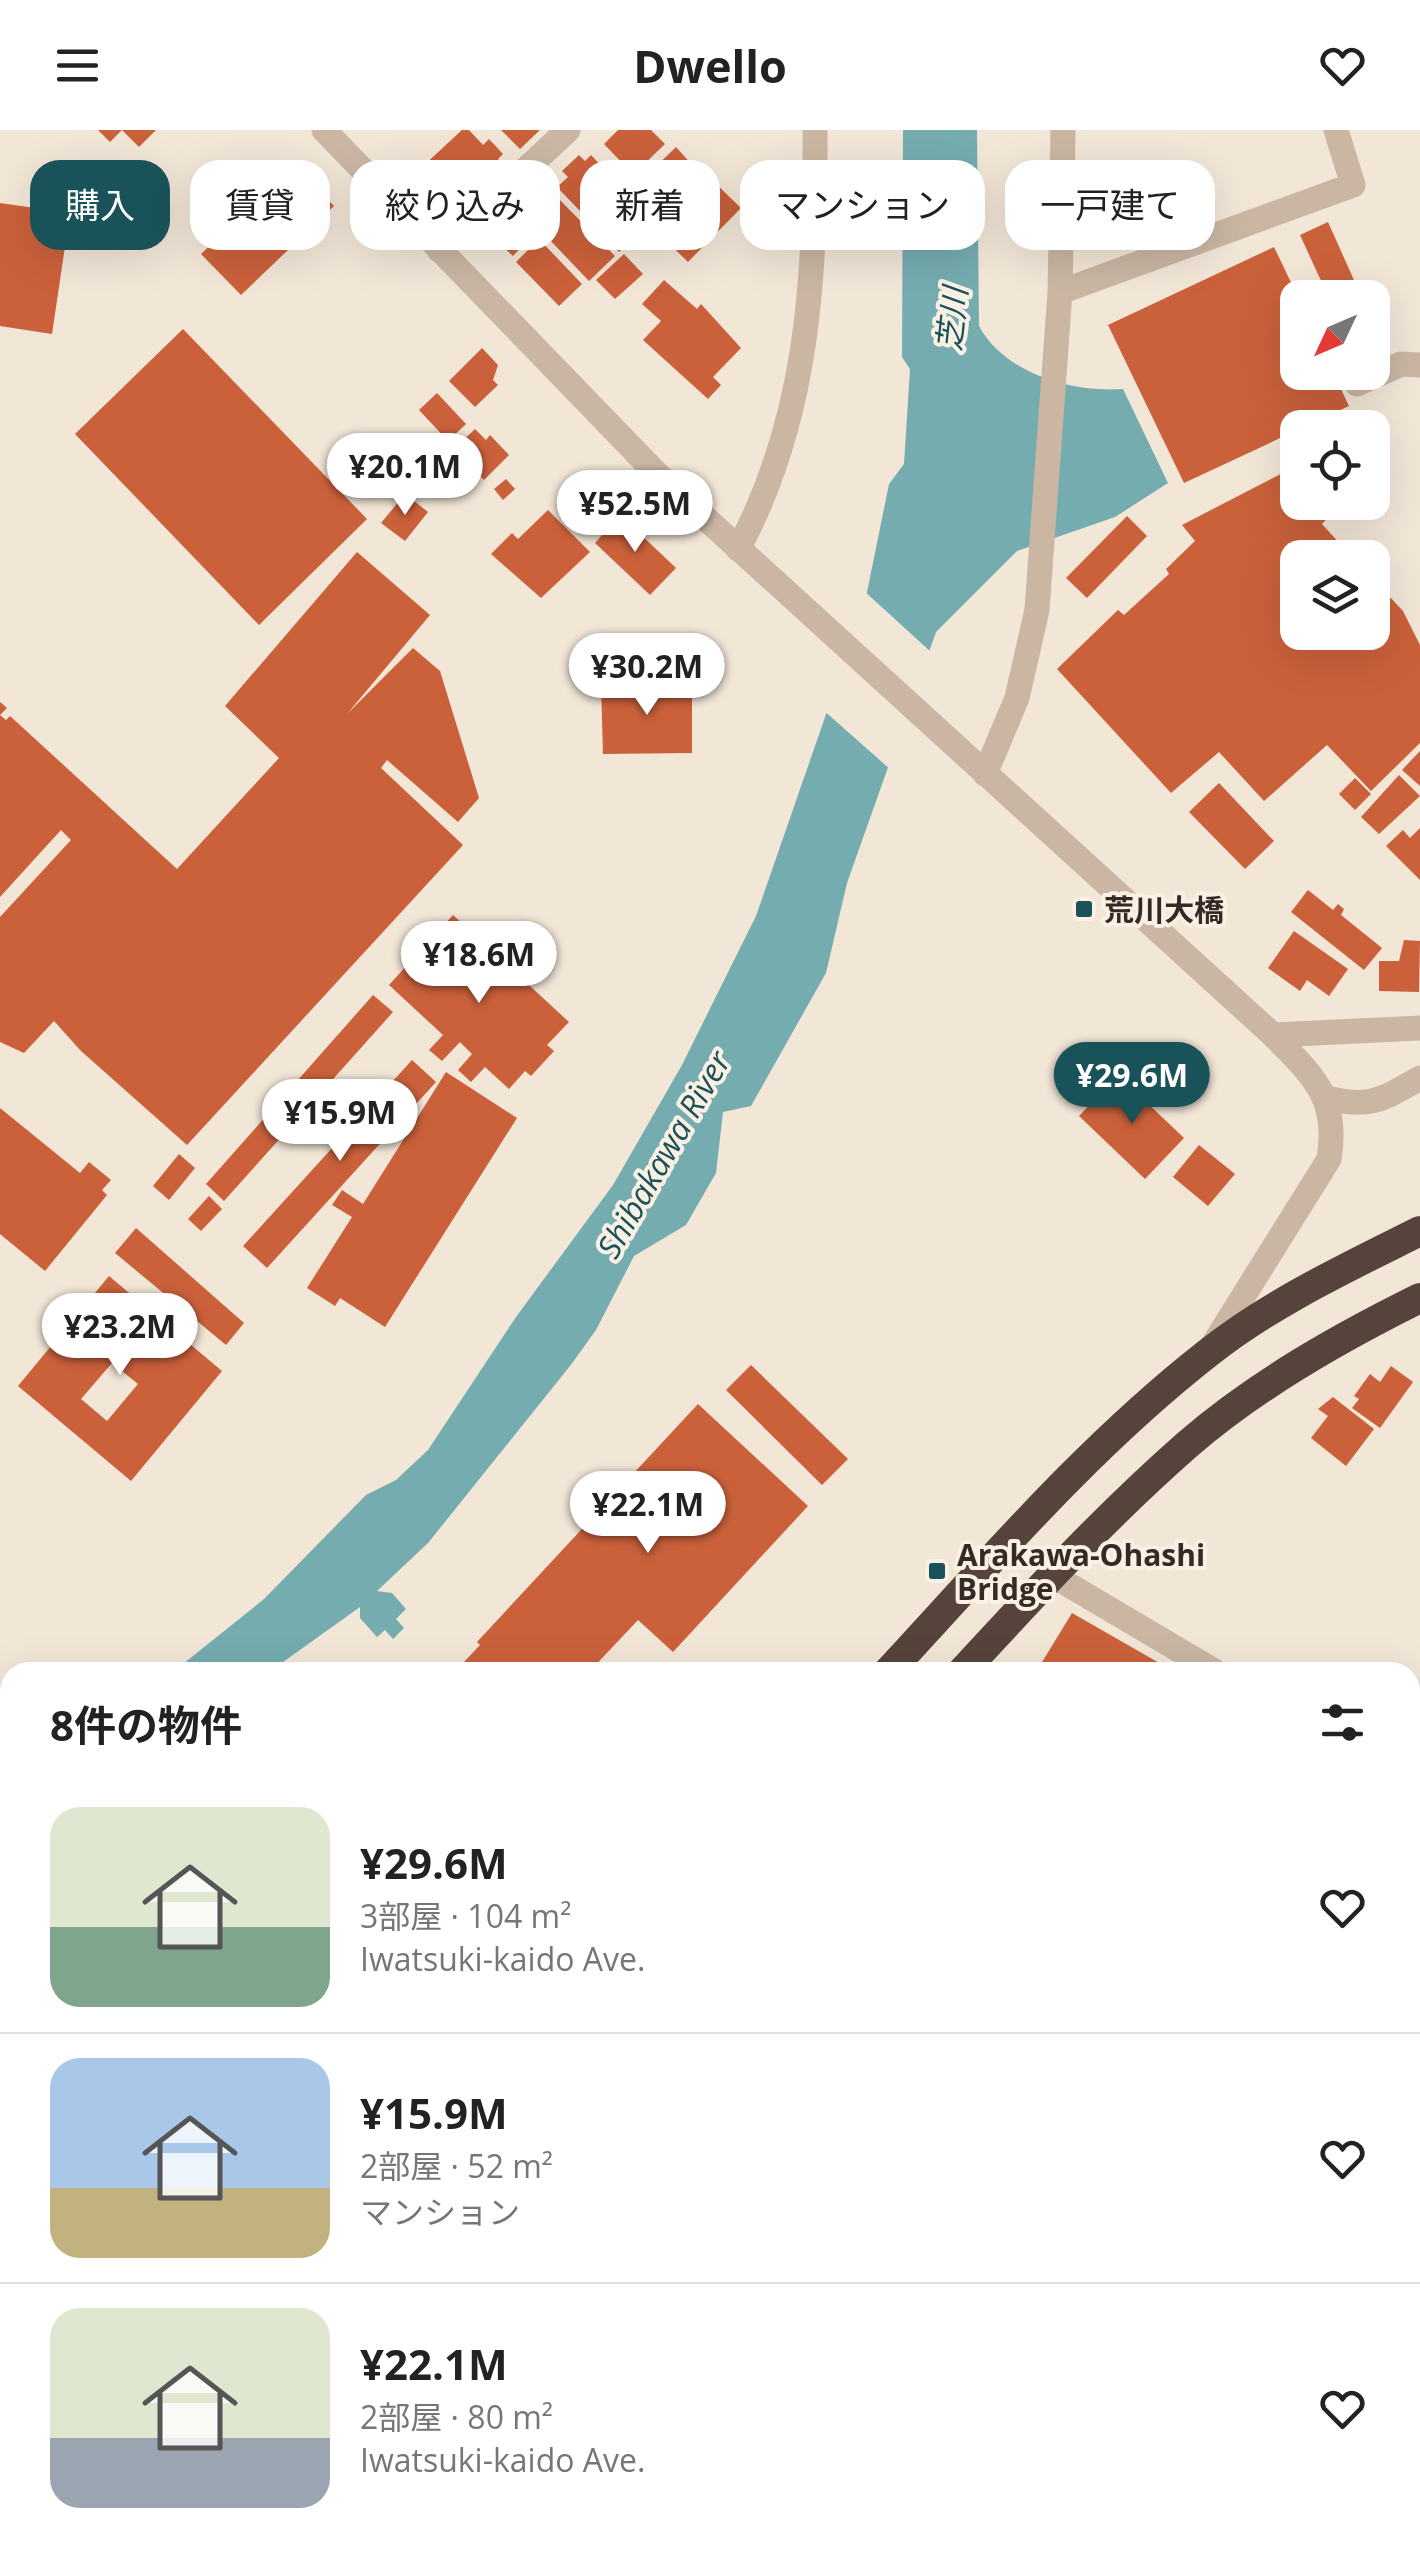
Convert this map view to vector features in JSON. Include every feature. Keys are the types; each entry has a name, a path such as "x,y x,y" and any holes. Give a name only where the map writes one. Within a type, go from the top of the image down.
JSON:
{"highway":[{"path":"897,1662 1072,1475 1210,1352 1330,1276 1420,1231"},
{"path":"971,1662 1052,1575 1189,1443 1275,1380 1420,1298"}],"street":[{"path":"324,130 353,160"},
{"path":"536,160 568,130"},
{"path":"738,549 777,467 790,419 806,330 816,227 815,130"},
{"path":"986,774 1017,698 1037,610 1060,292 1063,130"},
{"path":"1060,292 1353,185 1336,130"},
{"path":"439,250 632,449 1274,1035 1328,1098 1333,1132 1329,1160 1210,1352"},
{"path":"1390,369 1401,364 1420,364"},
{"path":"1274,1035 1420,1028"},
{"path":"1328,1098 1358,1106 1384,1099 1420,1078"},
{"path":"1052,1575 1199,1662"}],"water":[{"path":"903,130 977,130 977,160 903,160"},
{"path":"902,250 978,250 979,326 990,342 1022,368 1041,377 1082,387 1123,389 1168,483 1115,517 1017,551 936,632 847,883 826,973 751,1106 723,1112 716,1173 686,1225 634,1256 596,1330 570,1366 428,1543 377,1591 392,1593 406,1609 396,1619 404,1628 393,1639 385,1630 377,1637 360,1618 360,1607 283,1662 185,1662 264,1599 366,1495 396,1480 428,1450 516,1317 613,1185 682,1065 756,916 865,602 889,484 904,464 910,369 902,357"}],"pier":[{"path":"863,590 931,652 891,770 822,709"}],"building":[{"path":"98,130 122,130 110,142"},
{"path":"122,130 156,130 139,147"},
{"path":"462,130 469,130 483,145 489,139 503,154 499,160 430,160"},
{"path":"501,130 540,130 520,149"},
{"path":"618,130 651,130 665,144 648,160 619,160 604,144"},
{"path":"676,147 688,160 663,160"},
{"path":"579,155 584,160 580,160 580,211 560,190 560,184 568,177 562,171"},
{"path":"720,188 740,207 720,229"},
{"path":"560,200 580,220 580,250 609,250 615,256 589,281 559,250"},
{"path":"0,203 30,207 30,250 64,250 52,334 0,326"},
{"path":"1328,222 1354,280 1321,280 1300,235"},
{"path":"1274,247 1290,280 1280,280 1280,390 1341,390 1349,406 1340,410 1280,410 1280,438 1184,483 1108,325"},
{"path":"205,250 288,250 241,295 201,254"},
{"path":"528,250 550,250 582,284 559,306 516,262"},
{"path":"676,250 700,250 688,262"},
{"path":"624,254 643,274 615,299 596,280"},
{"path":"664,280 697,309 701,304 741,348 713,377 721,385 708,399 643,340 661,321 642,304"},
{"path":"183,329 367,519 259,625 75,434"},
{"path":"482,348 498,365 493,380 498,385 475,407 449,381"},
{"path":"437,393 466,424 448,441 419,410"},
{"path":"475,429 486,440 490,435 509,455 484,480 454,449"},
{"path":"1280,474 1280,520 1326,520 1322,524 1337,540 1280,540 1280,650 1390,650 1390,597 1403,611 1420,645 1420,743 1371,791 1327,745 1264,801 1219,752 1171,793 1057,669 1118,610 1124,615 1169,574 1166,569 1195,541 1182,525"},
{"path":"506,479 515,489 503,500 494,489"},
{"path":"405,494 428,512 405,541 381,523"},
{"path":"548,510 590,552 541,598 491,554 512,533 518,539"},
{"path":"620,515 676,568 650,595 595,543"},
{"path":"1127,516 1147,536 1087,598 1066,578"},
{"path":"357,552 430,615 347,714 413,648 440,671 479,798 458,822 387,760 381,768 463,845 187,1145 81,1051 54,1021 24,1053 0,1042 0,917 71,840 61,830 0,897 0,715 6,720 10,716 177,869 279,758 225,706"},
{"path":"692,682 692,753 603,754 601,683"},
{"path":"1420,751 1420,786 1402,770"},
{"path":"1399,775 1420,796 1379,834 1361,817"},
{"path":"1355,778 1371,794 1355,810 1339,794"},
{"path":"1219,783 1274,841 1245,869 1189,812"},
{"path":"1420,828 1420,880 1386,846 1403,830 1410,838"},
{"path":"1308,890 1333,910 1338,904 1344,909 1341,915 1382,948 1364,970 1291,912"},
{"path":"453,915 569,1022 547,1045 554,1051 531,1076 525,1071 509,1089 485,1067 471,1082 458,1070 472,1054 460,1042 442,1061 429,1050 443,1035 389,985"},
{"path":"1294,931 1348,969 1329,996 1307,980 1300,991 1268,968"},
{"path":"1404,940 1420,941 1419,992 1379,991 1379,961 1399,961"},
{"path":"373,995 393,1012 224,1201 206,1184"},
{"path":"412,1060 436,1082 267,1268 243,1246"},
{"path":"446,1072 517,1118 385,1327 340,1298 335,1306 307,1288 352,1217 332,1205 342,1190 363,1204"},
{"path":"1118,1075 1184,1138 1145,1179 1079,1116"},
{"path":"0,1108 80,1173 89,1162 111,1180 102,1190 107,1195 45,1271 0,1234"},
{"path":"1199,1145 1235,1174 1208,1206 1173,1177"},
{"path":"179,1154 195,1168 169,1200 153,1186"},
{"path":"209,1196 222,1209 201,1231 188,1219"},
{"path":"136,1228 244,1323 226,1345 115,1253"},
{"path":"109,1276 222,1371 131,1481 18,1386","holes":["112,1363 138,1384 107,1421 81,1399"]},
{"path":"751,1365 848,1459 822,1485 726,1390"},
{"path":"1391,1366 1413,1382 1380,1428 1352,1408 1359,1399 1354,1396 1370,1374 1380,1382"},
{"path":"1333,1397 1374,1429 1346,1466 1311,1438 1328,1416 1318,1409"},
{"path":"698,1404 808,1506 673,1652 638,1620 598,1662 464,1662 480,1645 477,1642"},
{"path":"1072,1613 1158,1662 1042,1662"}],"place":[{"name":"荒川大橋","path":"1084,909"},
{"name":"Arakawa-Ohashi Bridge","path":"937,1571"}],"water label":[{"name":"芝川","path":"951,319"},
{"name":"Shibakawa River","path":"663,1154"}]}
